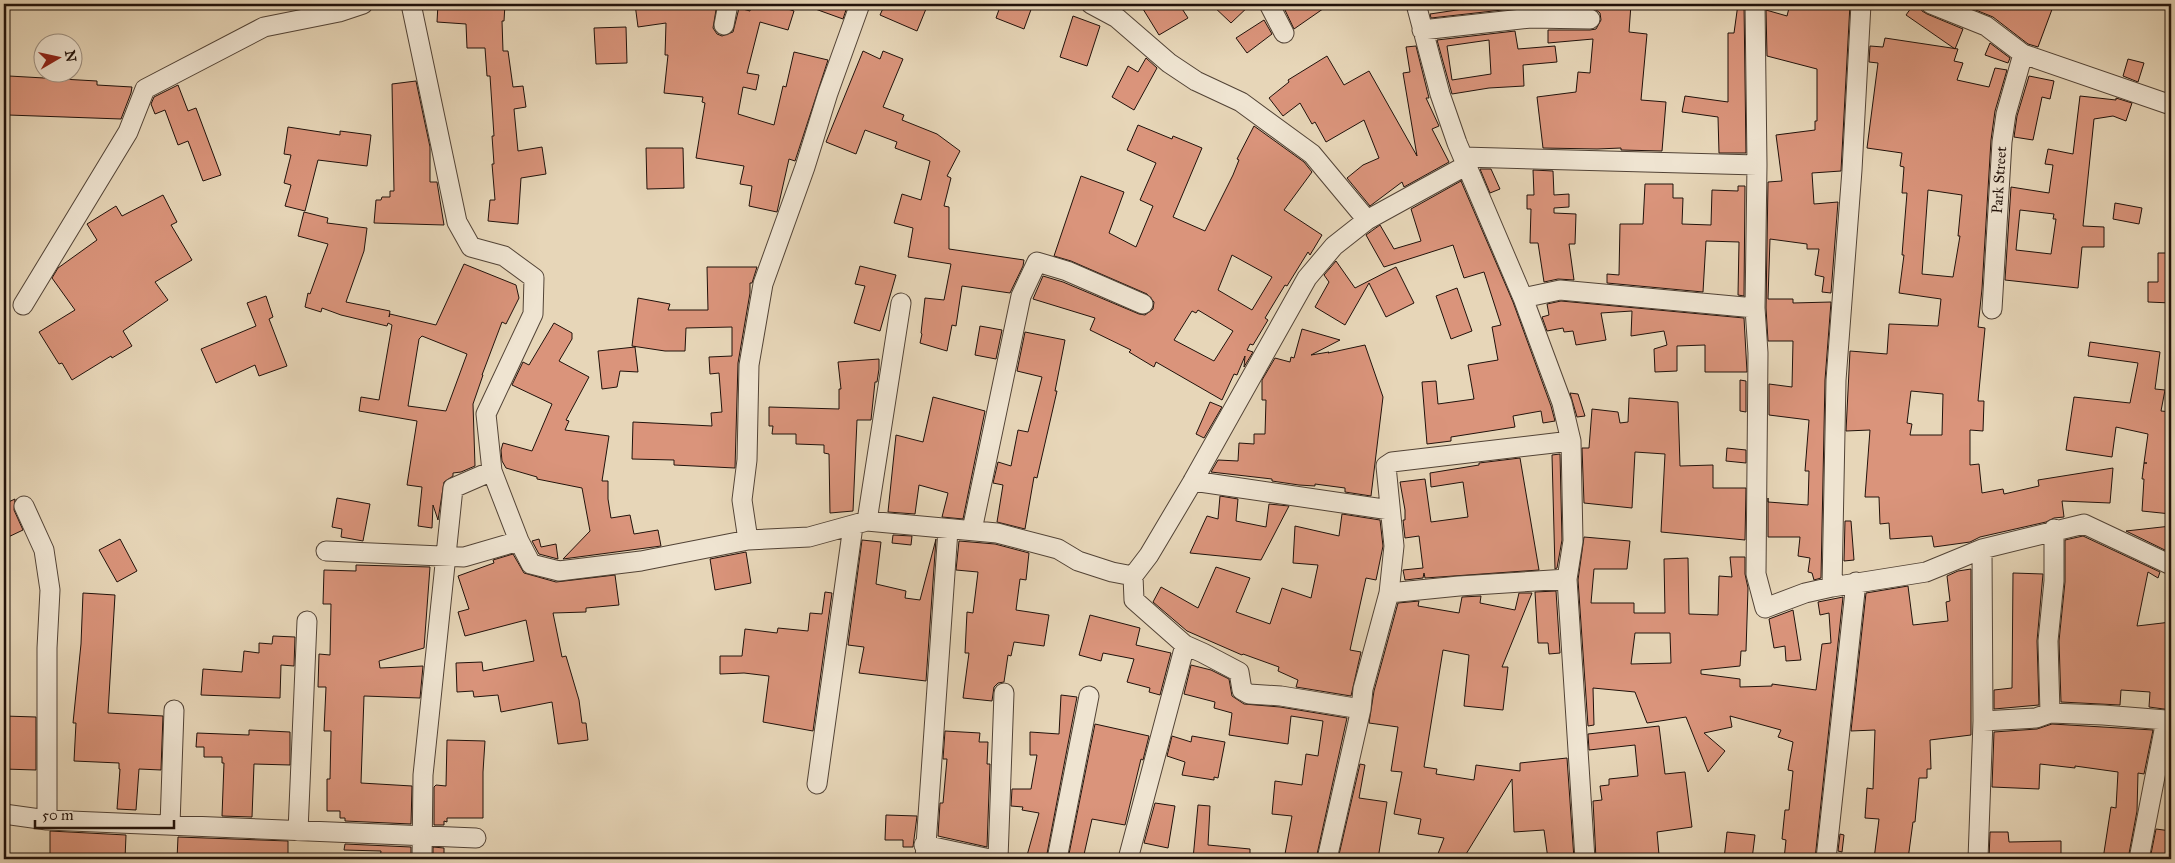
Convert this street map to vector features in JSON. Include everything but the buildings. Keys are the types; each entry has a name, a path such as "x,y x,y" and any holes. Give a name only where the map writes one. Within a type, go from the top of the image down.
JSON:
{"street":[{"path":"23,305 128,132 145,89 264,27 339,12 363,4"},
{"path":"411,4 457,222 471,247 504,256 534,278 533,314 486,414 492,471 519,541 531,564 558,571 642,560 748,540 809,537 860,524 997,533 1058,548 1078,560 1112,572 1133,576"},
{"path":"724,25 728,4"},
{"path":"748,540 742,500 747,460 749,365 763,284 860,4"},
{"path":"1091,4 1117,18 1169,63 1196,81 1241,102 1312,154 1367,220"},
{"path":"1269,4 1284,33"},
{"path":"1416,4 1440,94 1465,161 1523,298 1562,403 1571,441 1573,541 1567,579 1585,859"},
{"path":"1755,4 1757,165 1754,308 1758,353 1756,574 1765,608 1805,593 1856,582 1926,572 1982,549 2054,529 2084,524 2171,565"},
{"path":"1832,587 1836,380 1852,170 1861,4"},
{"path":"1931,4 1986,26 2023,54 2171,104"},
{"path":"1422,30 1531,18 1590,19"},
{"name":"Park Street","path":"1992,309 2002,142 2006,114 2023,54"},
{"path":"1361,709 1281,696 1249,694 1242,690 1239,672 1185,645 1134,600 1133,576 1149,555 1193,481 1307,278 1334,246 1367,220 1465,161 1757,165"},
{"path":"972,530 1021,296 1037,262 1067,271 1143,304"},
{"path":"1523,298 1560,290 1754,308"},
{"path":"817,784 860,524 901,303"},
{"path":"1327,859 1361,709 1363,689 1389,593 1394,546 1386,466 1392,462 1571,441"},
{"path":"422,859 424,775 454,488 492,471"},
{"path":"1193,481 1390,510"},
{"path":"24,506 44,550 50,590 47,648 46,820"},
{"path":"2050,712 2048,641 2054,581 2054,529"},
{"path":"948,530 925,852 990,859"},
{"path":"326,551 446,558 464,557 519,541"},
{"path":"1978,859 1984,721 1982,549"},
{"path":"1389,593 1567,579"},
{"path":"1826,859 1856,582"},
{"path":"298,831 307,621"},
{"path":"1128,859 1185,645"},
{"path":"998,859 1004,694"},
{"path":"1056,859 1089,696"},
{"path":"170,826 174,710"},
{"path":"1984,721 2036,718 2050,712 2103,714 2166,720 2139,859"},
{"path":"4,814 46,820 476,838"}]}
